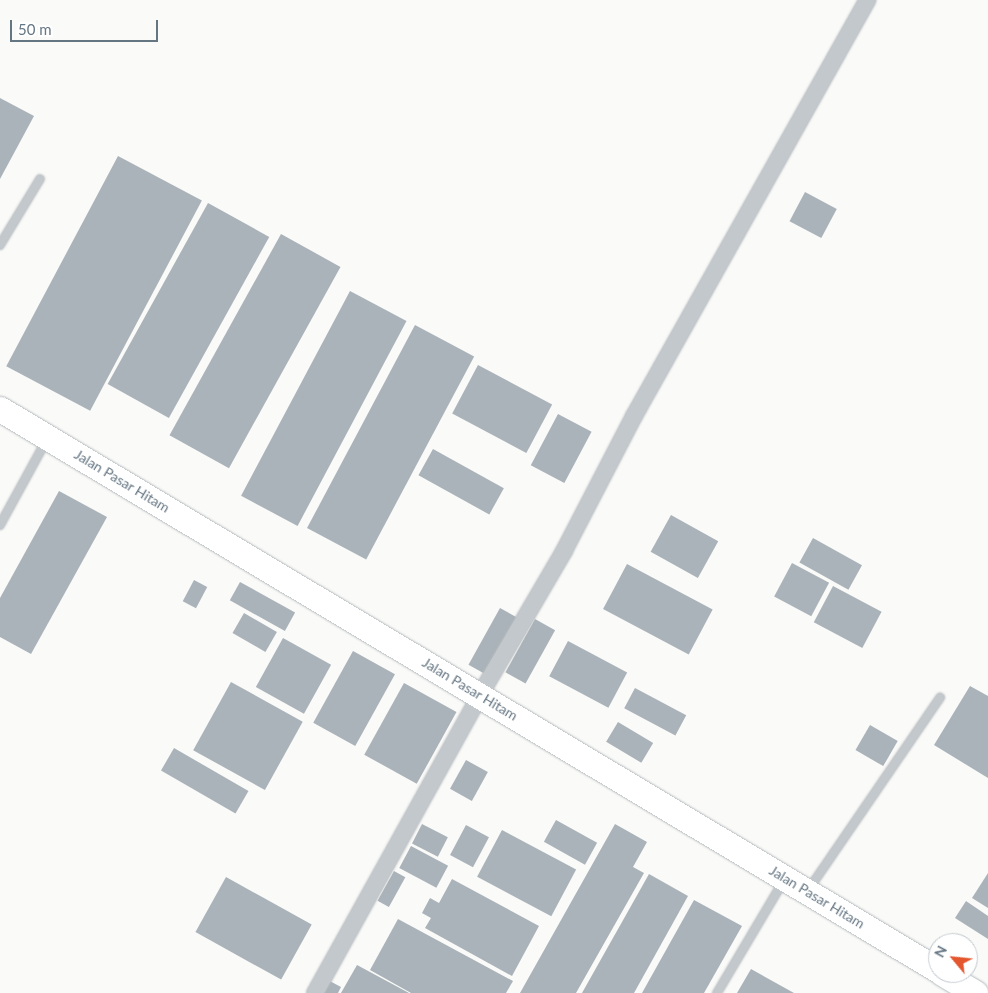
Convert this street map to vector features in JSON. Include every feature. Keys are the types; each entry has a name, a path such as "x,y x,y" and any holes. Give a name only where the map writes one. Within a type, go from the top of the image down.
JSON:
{"main road":[{"name":"Jalan Pasar Hitam","path":"0,409 928,964"},
{"path":"958,983 975,993"}],"street":[{"path":"315,993 480,695 564,551 634,416 867,0"}],"lane":[{"path":"0,245 40,179"},
{"path":"0,525 49,438"},
{"path":"807,891 940,698"},
{"path":"717,993 786,878"}],"building":[{"path":"0,98 34,116 0,179"},
{"path":"118,156 202,201 90,411 6,366"},
{"path":"805,192 837,209 821,238 790,221"},
{"path":"208,203 269,237 169,418 108,384"},
{"path":"281,234 340,267 229,468 169,435"},
{"path":"350,291 407,321 298,526 241,496"},
{"path":"415,325 474,356 366,560 307,528"},
{"path":"478,365 552,404 526,453 452,414"},
{"path":"558,414 592,432 564,483 531,465"},
{"path":"433,449 504,488 489,515 418,475"},
{"path":"59,491 107,517 31,654 0,637 0,598"},
{"path":"671,515 718,541 698,578 651,552"},
{"path":"813,538 862,565 848,590 799,562"},
{"path":"792,563 829,583 811,616 774,597"},
{"path":"627,564 713,610 689,655 603,609"},
{"path":"194,580 207,587 196,608 183,601"},
{"path":"240,582 295,613 285,631 230,600"},
{"path":"833,586 882,612 862,648 814,622"},
{"path":"500,608 518,618 487,675 468,665"},
{"path":"244,613 277,632 265,652 233,633"},
{"path":"535,619 555,630 526,684 505,672"},
{"path":"283,638 331,665 304,714 256,687"},
{"path":"568,641 627,672 608,708 549,676"},
{"path":"353,651 395,674 355,746 313,723"},
{"path":"231,682 303,722 265,790 193,750"},
{"path":"404,683 456,712 417,784 364,755"},
{"path":"970,686 988,696 988,778 934,745"},
{"path":"635,688 686,715 675,736 624,708"},
{"path":"618,722 653,743 641,763 606,742"},
{"path":"870,725 898,741 883,766 856,750"},
{"path":"174,748 248,791 235,814 161,771"},
{"path":"466,760 488,772 472,801 450,789"},
{"path":"556,820 597,843 585,865 544,842"},
{"path":"422,824 448,837 438,857 412,844"},
{"path":"615,824 647,842 633,867 644,873 576,993 520,993"},
{"path":"466,825 489,837 473,867 450,855"},
{"path":"502,830 576,869 551,916 477,877"},
{"path":"411,846 448,866 436,888 399,868"},
{"path":"394,871 405,877 389,907 378,901"},
{"path":"988,873 988,908 972,898"},
{"path":"649,874 688,896 634,993 582,993"},
{"path":"226,877 312,925 281,980 195,932"},
{"path":"452,879 539,926 512,976 425,928 431,918 422,913 430,898 439,903"},
{"path":"694,900 742,926 704,993 642,993"},
{"path":"966,901 988,916 988,939 955,918"},
{"path":"398,919 513,981 506,993 411,993 370,970"},
{"path":"357,965 409,993 341,993"},
{"path":"751,969 794,993 737,993"},
{"path":"326,979 341,987 338,993 318,993"}]}
